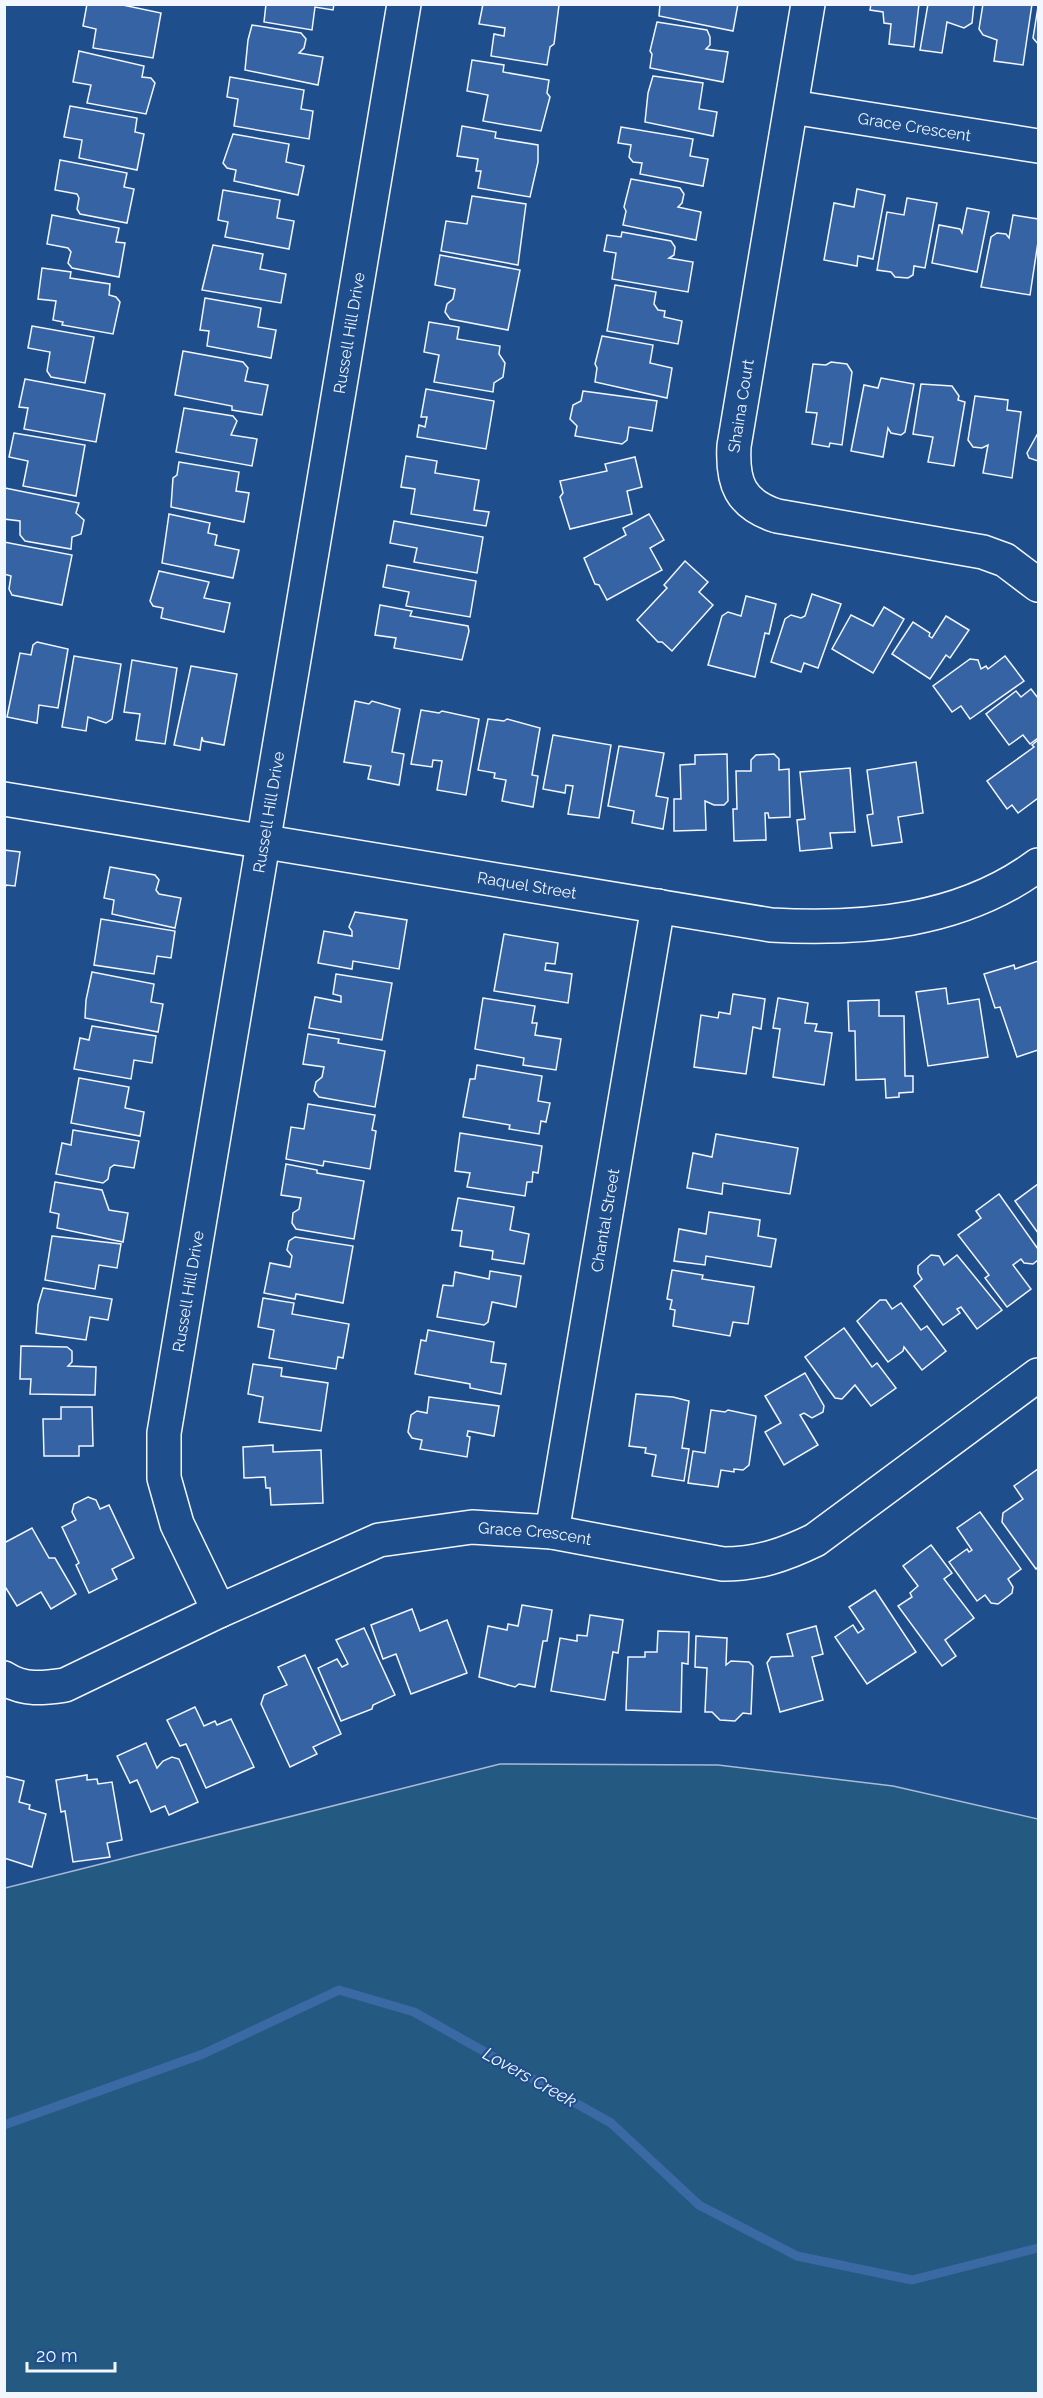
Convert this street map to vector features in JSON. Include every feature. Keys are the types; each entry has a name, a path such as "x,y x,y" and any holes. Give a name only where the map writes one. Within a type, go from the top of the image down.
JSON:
{"street":[{"name":"Russell Hill Drive","path":"219,1611 177,1524 164,1478 164,1433 404,4"},
{"name":"Shaina Court","path":"808,4 734,446 732,471 741,493 756,509 777,516 983,552 1005,560 1038,585"},
{"name":"Grace Crescent","path":"792,107 1038,147"},
{"name":"Raquel Street","path":"4,799 771,925 822,928 869,926 915,918 956,907 1004,886 1038,865"},
{"name":"Chantal Street","path":"552,1532 658,906"},
{"name":"Grace Crescent","path":"4,1678 15,1685 39,1689 66,1685 219,1611 379,1540 472,1527 552,1532 723,1564 750,1564 783,1555 815,1540 1038,1376"}],"shaded area":[{"path":"500,1764 718,1765 893,1786 1038,1819 1038,2393 5,2393 5,1888"}],"building":[{"path":"87,4 118,4 161,13 153,58 93,48 96,29 83,26"},
{"path":"266,4 334,4 333,10 315,7 312,30 264,22"},
{"path":"483,4 559,5 554,44 550,47 547,65 491,56 494,34 504,36 505,28 479,24"},
{"path":"660,4 738,4 733,31 659,16"},
{"path":"871,4 919,4 914,47 889,44 891,24 884,23 883,12 870,10"},
{"path":"928,4 974,4 972,23 964,28 947,22 942,53 920,50"},
{"path":"983,4 1032,4 1023,65 994,61 997,40 983,35 979,29"},
{"path":"1038,7 1038,44 1033,38"},
{"path":"657,22 707,30 710,45 706,49 728,52 723,82 650,68 652,54 650,51"},
{"path":"252,25 301,33 306,39 304,48 299,53 323,57 318,85 245,70"},
{"path":"79,51 144,66 142,77 151,78 155,83 146,114 87,103 91,85 73,82"},
{"path":"472,60 504,65 503,72 549,80 547,93 550,97 541,131 483,121 488,95 467,91"},
{"path":"653,76 703,83 699,109 717,112 713,136 645,122 648,93"},
{"path":"230,77 304,90 301,109 313,111 309,139 234,126 238,99 227,97"},
{"path":"70,106 137,118 135,132 144,134 137,170 79,158 82,140 64,137"},
{"path":"462,126 496,132 495,138 538,145 538,162 530,197 478,188 481,171 476,171 478,159 457,156"},
{"path":"621,127 693,139 690,156 708,159 703,186 640,174 642,163 633,162 629,157 631,145 618,143"},
{"path":"233,134 289,144 286,162 304,166 298,195 234,181 236,170 227,168 223,163"},
{"path":"60,160 127,173 124,187 134,189 127,223 80,214 77,209 79,198 77,194 55,190"},
{"path":"631,179 680,188 684,194 682,203 678,207 701,212 696,240 623,225 626,211 624,207"},
{"path":"857,189 885,195 873,259 858,256 857,266 824,260 834,203 854,207"},
{"path":"223,190 280,200 277,218 294,221 289,249 225,237 228,222 218,220"},
{"path":"472,196 526,204 518,265 441,251 446,221 467,224"},
{"path":"907,198 937,203 925,268 914,266 913,275 908,278 895,277 891,272 877,270 887,212 904,215"},
{"path":"967,208 989,212 977,272 932,263 939,225 960,229 962,233"},
{"path":"52,215 119,228 116,242 125,243 119,277 72,268 68,263 71,252 68,248 47,244"},
{"path":"1013,215 1038,219 1038,242 1030,295 981,287 991,237 997,233 1006,234 1009,238"},
{"path":"622,232 671,241 675,247 674,255 669,258 693,262 688,292 612,279 616,253 604,251 607,235 621,237"},
{"path":"213,245 263,254 260,269 286,274 281,303 202,290"},
{"path":"440,255 520,270 508,330 450,319 445,312 447,304 453,299 455,289 435,285"},
{"path":"42,268 71,272 70,278 110,284 109,295 116,297 120,302 113,334 62,325 63,322 53,320 56,301 38,299"},
{"path":"615,285 656,292 654,304 658,310 665,311 664,317 682,321 678,344 607,331"},
{"path":"205,298 261,308 258,327 276,330 271,358 207,346 209,331 200,330"},
{"path":"429,322 459,327 457,339 500,346 499,354 505,363 503,377 494,383 493,392 434,382 439,355 424,352"},
{"path":"32,326 94,337 85,383 51,377 47,371 50,352 28,348"},
{"path":"602,336 653,345 650,363 672,368 667,398 595,382 597,368 595,364"},
{"path":"183,351 243,362 248,368 245,381 268,385 262,415 232,410 232,406 175,395"},
{"path":"831,362 847,364 852,372 842,445 830,443 829,447 812,444 817,413 806,412 813,364 826,365"},
{"path":"881,378 914,384 905,432 901,435 891,433 888,428 883,457 851,451 864,385 878,388"},
{"path":"25,379 105,394 96,442 24,429 28,408 19,407"},
{"path":"921,384 952,386 959,396 958,400 965,402 954,466 928,462 933,437 913,434"},
{"path":"426,389 494,401 486,449 417,437 419,425 425,427 427,417 421,417"},
{"path":"583,391 657,401 652,431 629,427 627,440 622,444 575,436 577,426 570,419 573,405 581,401"},
{"path":"975,396 1008,400 1007,410 1021,412 1012,478 983,473 988,445 982,448 973,447 968,440"},
{"path":"184,408 233,416 237,421 231,435 257,439 252,466 176,452"},
{"path":"14,433 85,445 76,496 23,486 28,461 9,457"},
{"path":"1038,433 1038,461 1029,458 1027,453"},
{"path":"406,456 437,461 435,473 479,480 474,510 489,512 486,526 411,514 415,489 401,487"},
{"path":"635,457 642,487 627,491 632,514 570,529 560,497 563,493 560,481 607,471 605,464"},
{"path":"179,462 239,472 236,491 249,493 244,522 171,507 173,478 177,475"},
{"path":"5,488 79,503 76,513 84,520 81,534 72,537 71,549 25,541 20,535 20,521 4,519"},
{"path":"169,514 210,523 208,533 217,535 215,545 239,550 233,578 162,563"},
{"path":"649,514 664,540 650,548 662,570 607,600 599,585 595,584 584,558 626,535 623,528"},
{"path":"394,521 483,537 477,573 414,562 417,548 390,543"},
{"path":"4,542 72,555 62,605 12,595 9,589 11,576 4,574"},
{"path":"685,561 708,582 699,592 713,605 672,651 662,642 658,642 637,620 667,588 664,585"},
{"path":"387,565 476,581 470,617 406,606 409,592 383,587"},
{"path":"159,571 209,582 204,598 230,603 224,632 161,618 163,608 153,606 150,601"},
{"path":"812,594 841,604 818,668 804,663 801,672 771,662 785,619 791,615 801,618 805,616"},
{"path":"746,596 776,604 769,634 765,633 755,677 708,665 722,616 728,612 741,616"},
{"path":"380,605 412,611 410,616 468,626 469,631 462,660 394,648 396,638 375,635"},
{"path":"884,607 904,619 873,673 832,649 851,615 873,626"},
{"path":"946,616 969,630 950,658 946,655 930,679 892,654 913,622 930,633 929,636 932,638"},
{"path":"37,642 68,649 58,708 39,705 37,723 7,717 20,653 31,655 33,645"},
{"path":"74,656 121,664 112,719 106,723 88,717 86,731 62,727"},
{"path":"1005,656 1024,681 970,719 961,706 952,712 933,686 970,659 978,660 981,669 986,666 988,669"},
{"path":"132,660 177,668 165,744 136,740 140,714 124,712"},
{"path":"191,666 237,674 224,745 203,741 202,737 200,750 174,745"},
{"path":"1031,689 1038,698 1038,738 1030,744 1023,735 1009,745 986,714 1016,691 1021,697"},
{"path":"355,701 369,704 372,701 400,709 392,752 404,754 399,785 368,779 371,766 344,762"},
{"path":"421,710 439,713 442,711 479,719 466,795 437,790 442,761 433,760 432,767 411,764"},
{"path":"488,719 504,721 507,719 540,728 532,775 538,776 533,807 502,801 506,780 494,778 495,773 478,770"},
{"path":"553,735 611,745 599,818 568,814 573,786 566,785 565,793 543,789"},
{"path":"1038,740 1038,798 1018,813 1012,805 1007,809 987,781 1034,747 1032,745"},
{"path":"619,746 664,753 656,796 668,798 663,829 632,823 634,811 608,806"},
{"path":"727,754 728,801 724,805 714,805 705,801 706,830 674,831 674,799 681,799 680,765 695,764 695,755"},
{"path":"774,754 779,759 779,770 789,769 790,817 769,818 768,813 765,813 766,840 734,841 733,809 737,809 736,771 751,771 751,760 756,755"},
{"path":"916,762 923,813 898,817 902,842 872,846 867,815 873,814 867,770"},
{"path":"850,768 855,832 830,833 832,848 800,851 797,820 805,819 800,772"},
{"path":"4,850 20,852 15,886 6,885 4,892"},
{"path":"110,867 155,875 159,880 156,890 159,894 181,898 175,928 112,914 114,900 104,898"},
{"path":"355,912 407,920 399,969 353,961 352,969 318,963 324,931 352,936 349,927"},
{"path":"101,919 175,931 171,958 157,956 154,974 94,965"},
{"path":"504,934 558,943 555,964 546,963 545,970 572,974 568,1003 494,991"},
{"path":"1038,961 1038,1050 1017,1057 1000,1007 995,1008 984,974 1014,965 1015,969"},
{"path":"92,972 154,984 151,1002 163,1004 158,1032 85,1018"},
{"path":"336,974 392,983 382,1040 309,1028 315,997 341,1002 341,996 333,994"},
{"path":"946,988 948,1004 979,999 988,1057 928,1066 916,992"},
{"path":"733,994 765,999 761,1029 753,1027 746,1074 694,1067 701,1015 718,1018 719,1012 730,1014"},
{"path":"483,998 535,1006 532,1023 537,1023 535,1035 561,1039 556,1070 523,1065 524,1058 475,1049"},
{"path":"778,998 808,1003 805,1023 817,1024 815,1031 832,1033 824,1085 773,1077 780,1029 773,1028"},
{"path":"879,1000 879,1016 904,1016 905,1076 913,1076 913,1092 899,1093 899,1097 886,1098 885,1079 856,1080 855,1031 849,1031 848,1001"},
{"path":"92,1026 156,1036 152,1063 134,1060 131,1079 74,1069 80,1038 89,1040"},
{"path":"308,1034 339,1039 338,1043 385,1051 375,1107 319,1097 314,1091 316,1082 322,1077 324,1067 303,1064"},
{"path":"477,1065 542,1076 538,1101 550,1103 546,1122 541,1121 539,1134 509,1129 510,1125 463,1117 470,1079 475,1079"},
{"path":"79,1078 129,1087 125,1108 144,1112 140,1136 71,1123"},
{"path":"308,1104 375,1115 372,1130 376,1131 370,1169 324,1161 323,1166 286,1159 291,1127 304,1129"},
{"path":"73,1130 139,1141 134,1168 114,1165 110,1168 108,1179 103,1183 56,1174 62,1143 71,1145"},
{"path":"460,1133 542,1146 538,1173 533,1172 532,1182 527,1182 525,1196 467,1187 470,1173 455,1171"},
{"path":"716,1134 798,1148 790,1194 723,1183 722,1194 687,1188 693,1153 712,1157"},
{"path":"286,1164 317,1170 317,1173 364,1181 354,1239 296,1229 292,1223 293,1213 299,1209 301,1198 281,1195"},
{"path":"55,1182 102,1190 109,1210 128,1213 123,1242 57,1228 59,1214 50,1212"},
{"path":"1038,1184 1038,1233 1015,1201"},
{"path":"999,1194 1038,1249 1038,1260 1033,1264 1024,1263 1021,1259 1013,1265 1031,1289 1007,1307 985,1278 989,1275 958,1235 981,1218 976,1211"},
{"path":"458,1198 514,1207 510,1230 529,1234 524,1264 492,1259 493,1251 460,1246 462,1231 452,1230"},
{"path":"709,1212 760,1220 758,1236 776,1239 771,1267 706,1256 705,1265 674,1261 679,1229 706,1234"},
{"path":"52,1236 121,1244 117,1268 99,1265 95,1289 45,1280"},
{"path":"295,1237 353,1246 343,1303 296,1294 295,1299 264,1293 270,1263 290,1267 292,1256 287,1250 289,1241"},
{"path":"931,1255 939,1256 944,1265 957,1255 1002,1310 977,1329 961,1307 957,1309 960,1313 943,1325 914,1286 922,1279 918,1273 918,1266"},
{"path":"672,1270 703,1275 702,1279 754,1287 748,1324 733,1322 730,1336 673,1326 675,1310 670,1309 672,1300 667,1299"},
{"path":"490,1271 521,1276 516,1307 492,1302 488,1322 484,1325 437,1317 443,1285 453,1286 455,1272 489,1279"},
{"path":"43,1288 112,1299 108,1320 90,1317 86,1340 36,1333 38,1305"},
{"path":"263,1298 294,1303 292,1314 349,1324 343,1358 338,1357 336,1369 269,1358 274,1330 258,1327"},
{"path":"880,1300 886,1300 892,1309 901,1303 921,1330 927,1326 946,1351 922,1370 904,1347 903,1351 888,1362 857,1321"},
{"path":"844,1328 872,1367 877,1363 896,1388 871,1406 855,1385 842,1399 835,1398 805,1357"},
{"path":"428,1330 494,1342 491,1362 506,1364 501,1394 470,1388 470,1384 415,1374 421,1340 426,1341"},
{"path":"21,1346 67,1347 72,1351 72,1362 68,1366 96,1367 95,1395 30,1394 31,1379 20,1379"},
{"path":"253,1364 282,1368 281,1376 328,1383 321,1431 259,1422 263,1397 248,1394"},
{"path":"805,1373 824,1406 823,1412 812,1418 804,1413 800,1415 818,1445 784,1465 765,1432 781,1423 765,1396"},
{"path":"636,1394 673,1397 689,1401 682,1448 689,1449 684,1481 652,1476 656,1455 645,1453 646,1448 629,1446"},
{"path":"429,1397 499,1406 494,1436 468,1431 467,1436 470,1437 467,1457 420,1449 422,1440 412,1438 408,1432 411,1415 417,1411 427,1413"},
{"path":"61,1407 92,1407 93,1446 79,1446 79,1456 44,1456 43,1419 61,1419"},
{"path":"711,1410 725,1412 728,1410 756,1416 749,1465 743,1470 734,1469 734,1472 721,1470 718,1487 688,1483 693,1451 705,1453"},
{"path":"273,1445 273,1452 321,1450 323,1503 271,1505 270,1488 266,1488 265,1477 244,1478 243,1447"},
{"path":"1038,1469 1038,1567 1036,1569 1002,1522 1003,1513 1023,1499 1014,1486"},
{"path":"88,1497 96,1500 100,1509 109,1505 134,1558 112,1569 117,1579 89,1593 76,1565 79,1563 62,1527 76,1520 72,1512 74,1504"},
{"path":"980,1512 1021,1569 1008,1579 1013,1587 1012,1593 998,1604 991,1603 985,1595 977,1601 949,1562 967,1549 969,1552 972,1550 957,1528"},
{"path":"32,1528 49,1558 55,1558 76,1594 51,1609 41,1592 17,1606 4,1585 4,1543"},
{"path":"931,1545 952,1573 944,1579 974,1618 945,1640 956,1656 942,1666 898,1606 912,1597 910,1593 918,1586 903,1566"},
{"path":"875,1590 916,1652 867,1684 835,1637 853,1625 858,1633 864,1629 849,1607"},
{"path":"522,1605 552,1610 547,1641 543,1641 535,1687 519,1684 515,1687 479,1677 488,1626 507,1630 508,1624 518,1626"},
{"path":"412,1609 420,1631 447,1620 467,1673 411,1694 396,1654 383,1659 371,1625"},
{"path":"590,1615 623,1620 618,1653 613,1652 605,1700 551,1691 560,1638 577,1641 577,1635 587,1636"},
{"path":"816,1626 823,1654 812,1657 823,1700 780,1712 767,1663 771,1657 793,1656 787,1634"},
{"path":"364,1628 395,1695 373,1705 372,1709 341,1721 318,1668 337,1659 342,1667 348,1664 336,1640"},
{"path":"658,1631 689,1632 688,1664 682,1663 681,1712 626,1710 628,1657 645,1657 645,1652 657,1652"},
{"path":"696,1636 727,1638 726,1665 731,1661 749,1662 753,1666 751,1714 743,1713 735,1721 720,1720 712,1712 705,1712 707,1668 695,1667"},
{"path":"305,1655 341,1734 313,1747 317,1754 290,1767 261,1704 264,1695 287,1685 278,1667"},
{"path":"195,1707 204,1726 215,1721 217,1725 231,1719 254,1767 206,1788 186,1744 180,1746 167,1720"},
{"path":"146,1743 157,1768 163,1761 172,1757 179,1759 198,1802 169,1815 165,1806 151,1812 137,1780 130,1783 117,1756"},
{"path":"87,1775 87,1780 97,1779 98,1784 112,1782 122,1840 107,1843 110,1857 73,1862 65,1811 61,1812 56,1780"},
{"path":"4,1776 24,1781 19,1802 30,1805 29,1809 46,1814 32,1867 4,1858"}],"waterway":[{"name":"Lovers Creek","path":"4,2125 203,2054 339,1990 414,2012 611,2123 699,2205 797,2256 912,2280 1038,2248"}]}
